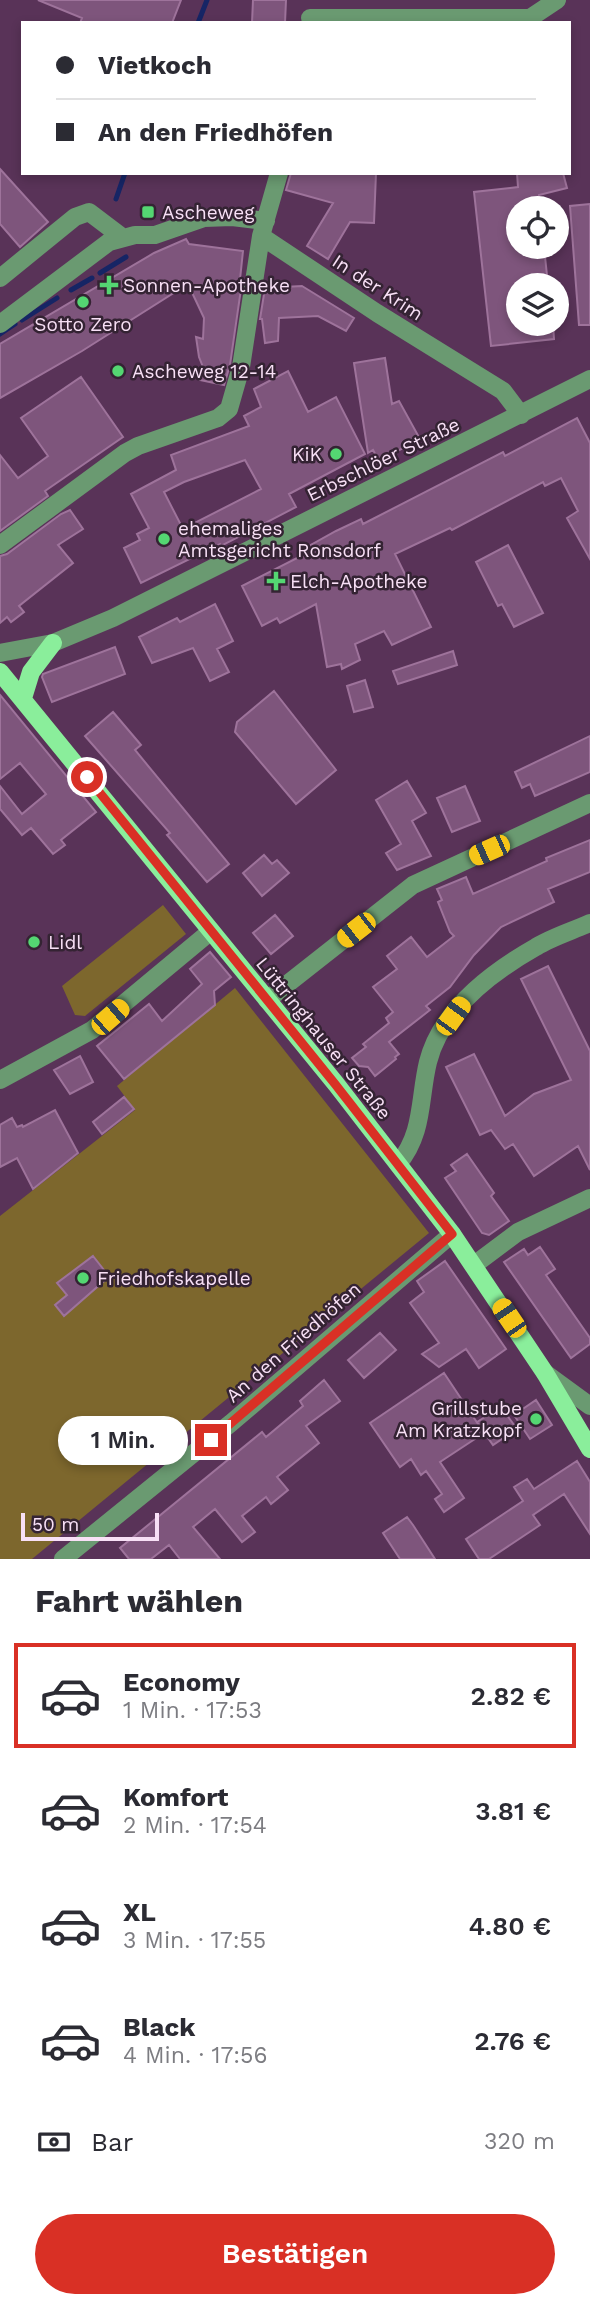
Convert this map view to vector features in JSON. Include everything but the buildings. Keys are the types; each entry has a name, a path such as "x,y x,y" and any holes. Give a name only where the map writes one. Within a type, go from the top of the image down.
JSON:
{"main road":[{"path":"23,698 32,671 53,643"},
{"name":"Lüttringhauser Straße","path":"0,672 267,1000 452,1234 545,1373 590,1450"}],"street":[{"path":"310,14 530,18 557,0"},
{"path":"0,545 131,450 218,418 229,410 241,367 263,229 278,175"},
{"path":"0,278 58,229 75,217 89,212 122,237"},
{"path":"0,324 109,242 122,237 135,234 155,235 204,218 232,217 263,229"},
{"name":"In der Krim","path":"263,229 503,391 522,415"},
{"name":"Erbschlöer Straße","path":"0,653 53,643 138,606 590,379"},
{"path":"267,1000 413,885 590,803"},
{"path":"398,1164 410,1150 416,1136 429,1060 442,1031 463,1001 491,976 537,946 590,923"},
{"path":"0,1080 92,1030 211,931"},
{"path":"474,1265 518,1232 590,1198"},
{"name":"An den Friedhöfen","path":"63,1559 231,1423 452,1234"},
{"path":"545,1373 590,1406"}],"shaded area":[{"path":"163,905 186,934 85,1016 75,1015 62,986"},
{"path":"235,988 429,1233 32,1559 0,1559 0,1216 135,1110 117,1086"}],"waterway":[{"path":"199,21 207,0"},
{"path":"116,199 124,175"},
{"path":"100,273 126,257"},
{"path":"71,290 92,278"},
{"path":"22,320 57,298"},
{"path":"0,334 15,324"}],"place":[{"name":"Ascheweg","path":"148,212"},
{"name":"Sonnen-Apotheke","path":"109,285"},
{"name":"Sotto Zero","path":"83,302"},
{"name":"Ascheweg 12-14","path":"118,371"},
{"name":"KiK","path":"336,454"},
{"name":"ehemaliges Amtsgericht Ronsdorf","path":"164,539"},
{"name":"Elch-Apotheke","path":"276,581"},
{"name":"Lidl","path":"34,942"},
{"name":"Friedhofskapelle","path":"83,1278"},
{"name":"Grillstube Am Kratzkopf","path":"536,1419"}],"route":[{"path":"87,777 335,1084 452,1234 211,1440"}]}
